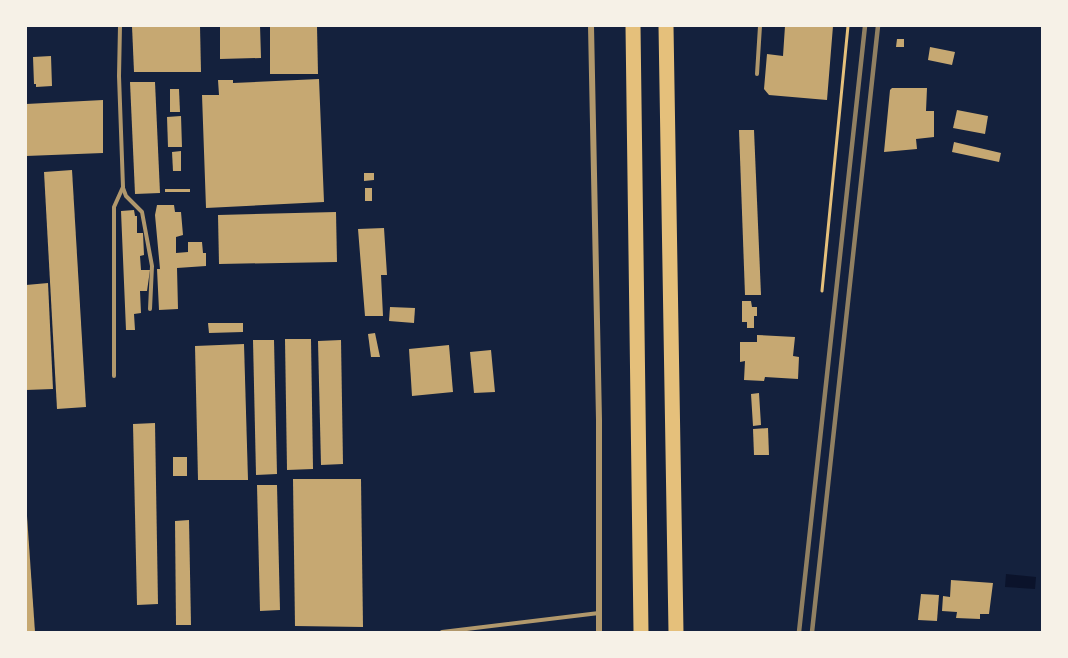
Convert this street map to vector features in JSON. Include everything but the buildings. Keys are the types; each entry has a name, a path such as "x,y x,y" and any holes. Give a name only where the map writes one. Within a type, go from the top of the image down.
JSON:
{"highway":[{"path":"633,26 641,633"},
{"path":"666,26 677,581 676,633"}],"street":[{"path":"591,26 599,408 599,633"}],"lane":[{"path":"120,26 119,76 123,187 126,196 142,212 152,266 150,309"},
{"path":"757,74 760,26"},
{"path":"114,376 114,207 123,187"},
{"path":"442,633 599,612"}],"path":[{"path":"822,291 848,26"}],"water":[{"path":"1006,574 1036,577 1035,589 1005,587"}],"railway":[{"path":"799,632 865,26"},
{"path":"812,632 878,26"}]}
